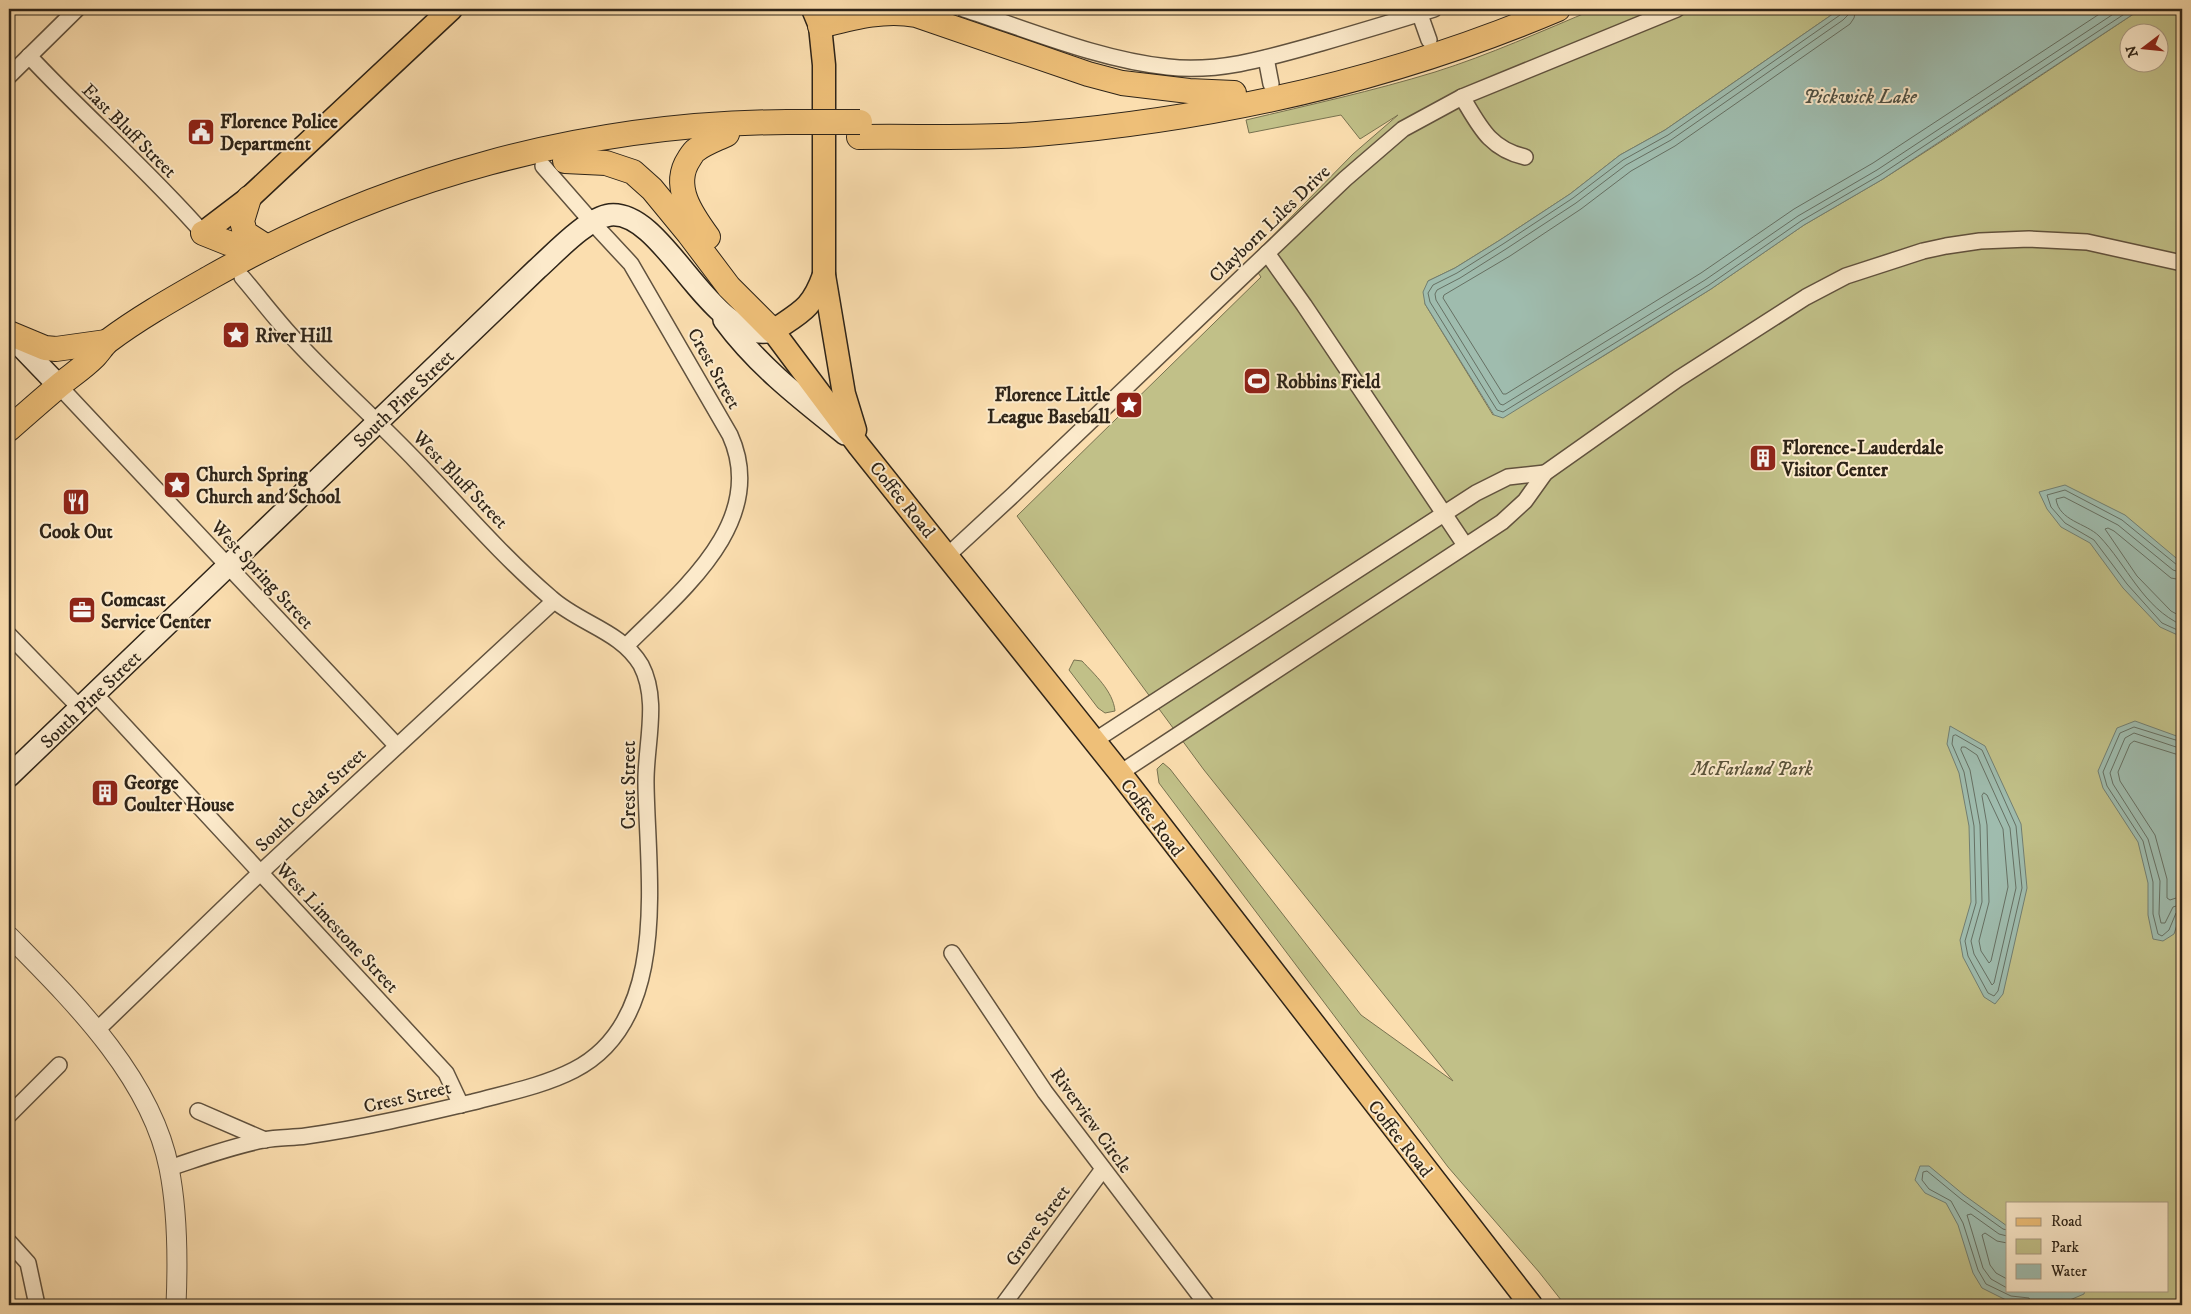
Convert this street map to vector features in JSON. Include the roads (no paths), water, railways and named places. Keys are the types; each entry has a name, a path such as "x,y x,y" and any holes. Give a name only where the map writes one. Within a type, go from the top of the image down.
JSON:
{"highway":[{"path":"859,129 934,122 1056,116 1162,105 1234,93 1356,64 1429,40 1458,33 1522,9"},
{"path":"9,333 44,348 100,350 115,353 162,322 296,249 399,206 498,175 554,163 727,134 787,129 859,129 993,136 1037,134 1126,125 1200,114 1274,100 1361,78 1490,36 1558,9"},
{"path":"817,18 900,12 916,15 1088,74 1122,83 1189,92 1234,93"},
{"path":"9,429 100,350 148,314 267,247 326,220 400,191 518,155 599,138 660,129 736,122 787,129"},
{"path":"727,134 695,150 686,164 682,178 683,194 695,219 773,331"},
{"path":"554,163 606,163 633,172 652,189 729,287 773,331"},
{"path":"249,198 242,220 245,233 267,247"},
{"path":"203,233 228,243 267,247"},
{"path":"203,233 212,252 213,276"}],"main road":[{"path":"203,233 249,198 451,9"},
{"path":"817,18 824,65 824,275 844,394 859,446"},
{"name":"South Pine Street","path":"9,776 537,269 592,222 610,215 630,219 669,254 717,310 748,330 764,334 773,331"},
{"path":"773,331 810,305 818,292 824,275"},
{"path":"717,310 744,346 776,379 859,446"},
{"name":"Coffee Road","path":"773,331 859,446 948,555 1120,773 1531,1305"},
{"path":"9,333 59,386"}],"street":[{"path":"9,76 78,9"},
{"path":"964,9 1093,52 1169,68 1197,68 1266,58 1424,10 1429,40"},
{"name":"Clayborn Liles Drive","path":"948,555 1344,179 1391,138 1430,113 1462,97 1678,9"},
{"name":"East Bluff Street","path":"30,56 74,104 181,208 203,233"},
{"path":"1266,58 1271,84"},
{"path":"1462,97 1486,136 1510,154 1524,157"},
{"name":"Crest Street","path":"169,1168 265,1140 303,1137 364,1127 461,1105 548,1081 576,1069 601,1050 612,1039 636,1000 647,939 649,902 646,757 651,712 648,682 641,666 627,645 684,588 722,540 740,495 740,463 730,435 631,264 592,222 554,163"},
{"path":"1120,773 1502,522 1526,501 1544,473 1678,379 1806,297 1846,276 1923,251 1980,241 2029,239 2087,242 2182,263"},
{"path":"1267,253 1465,545"},
{"name":"West Bluff Street","path":"242,277 296,341 378,422 480,529 554,601 627,645"},
{"name":"West Spring Street","path":"59,386 398,746"},
{"path":"1094,741 1443,513 1508,477 1544,473"},
{"name":"South Cedar Street","path":"97,1030 260,873 554,601"},
{"name":"West Limestone Street","path":"9,635 87,701 260,873 446,1074 461,1105"},
{"path":"9,936 97,1030 119,1058 140,1093 157,1132 169,1168 178,1258 176,1305"},
{"name":"Riverview Circle","path":"952,953 1045,1092 1207,1305"},
{"path":"9,1116 59,1065"},
{"path":"198,1111 265,1140"},
{"name":"Grove Street","path":"1003,1305 1102,1169"},
{"path":"9,1242 28,1263 37,1305"}],"water":[{"name":"Pickwick Lake","path":"1840,9 2141,9 2121,22 2118,22 2118,24 1883,179 1804,225 1711,289 1503,418 1494,415 1425,304 1423,292 1428,281 1455,268 1500,240 1570,194 1620,155 1665,130"},
{"path":"2065,485 2125,515 2182,563 2182,637 2160,627 2123,588 2090,543 2061,527 2047,509 2039,492"},
{"path":"2135,721 2182,738 2182,909 2174,934 2163,941 2153,939 2148,915 2148,883 2138,842 2103,788 2098,771 2117,728"},
{"path":"1950,726 1985,746 2021,824 2027,888 2003,994 1995,1004 1984,997 1963,957 1960,940 1971,902 1969,826 1959,773 1947,744"},
{"path":"1920,1166 1929,1166 1964,1195 2006,1225 2006,1292 2084,1292 2084,1294 2058,1305 2010,1302 1982,1288 1973,1273 1958,1225 1946,1203 1925,1193 1915,1180"}],"place":[{"name":"Florence Police Department","path":"201,132"},
{"name":"River Hill","path":"236,335"},
{"name":"Robbins Field","path":"1257,381"},
{"name":"Florence Little League Baseball","path":"1129,405"},
{"name":"Florence-Lauderdale Visitor Center","path":"1763,458"},
{"name":"Church Spring Church and School","path":"177,485"},
{"name":"Cook Out","path":"76,502"},
{"name":"Comcast Service Center","path":"82,610"},
{"name":"George Coulter House","path":"105,793"}],"park label":[{"name":"McFarland Park","path":"1752,768"}]}
